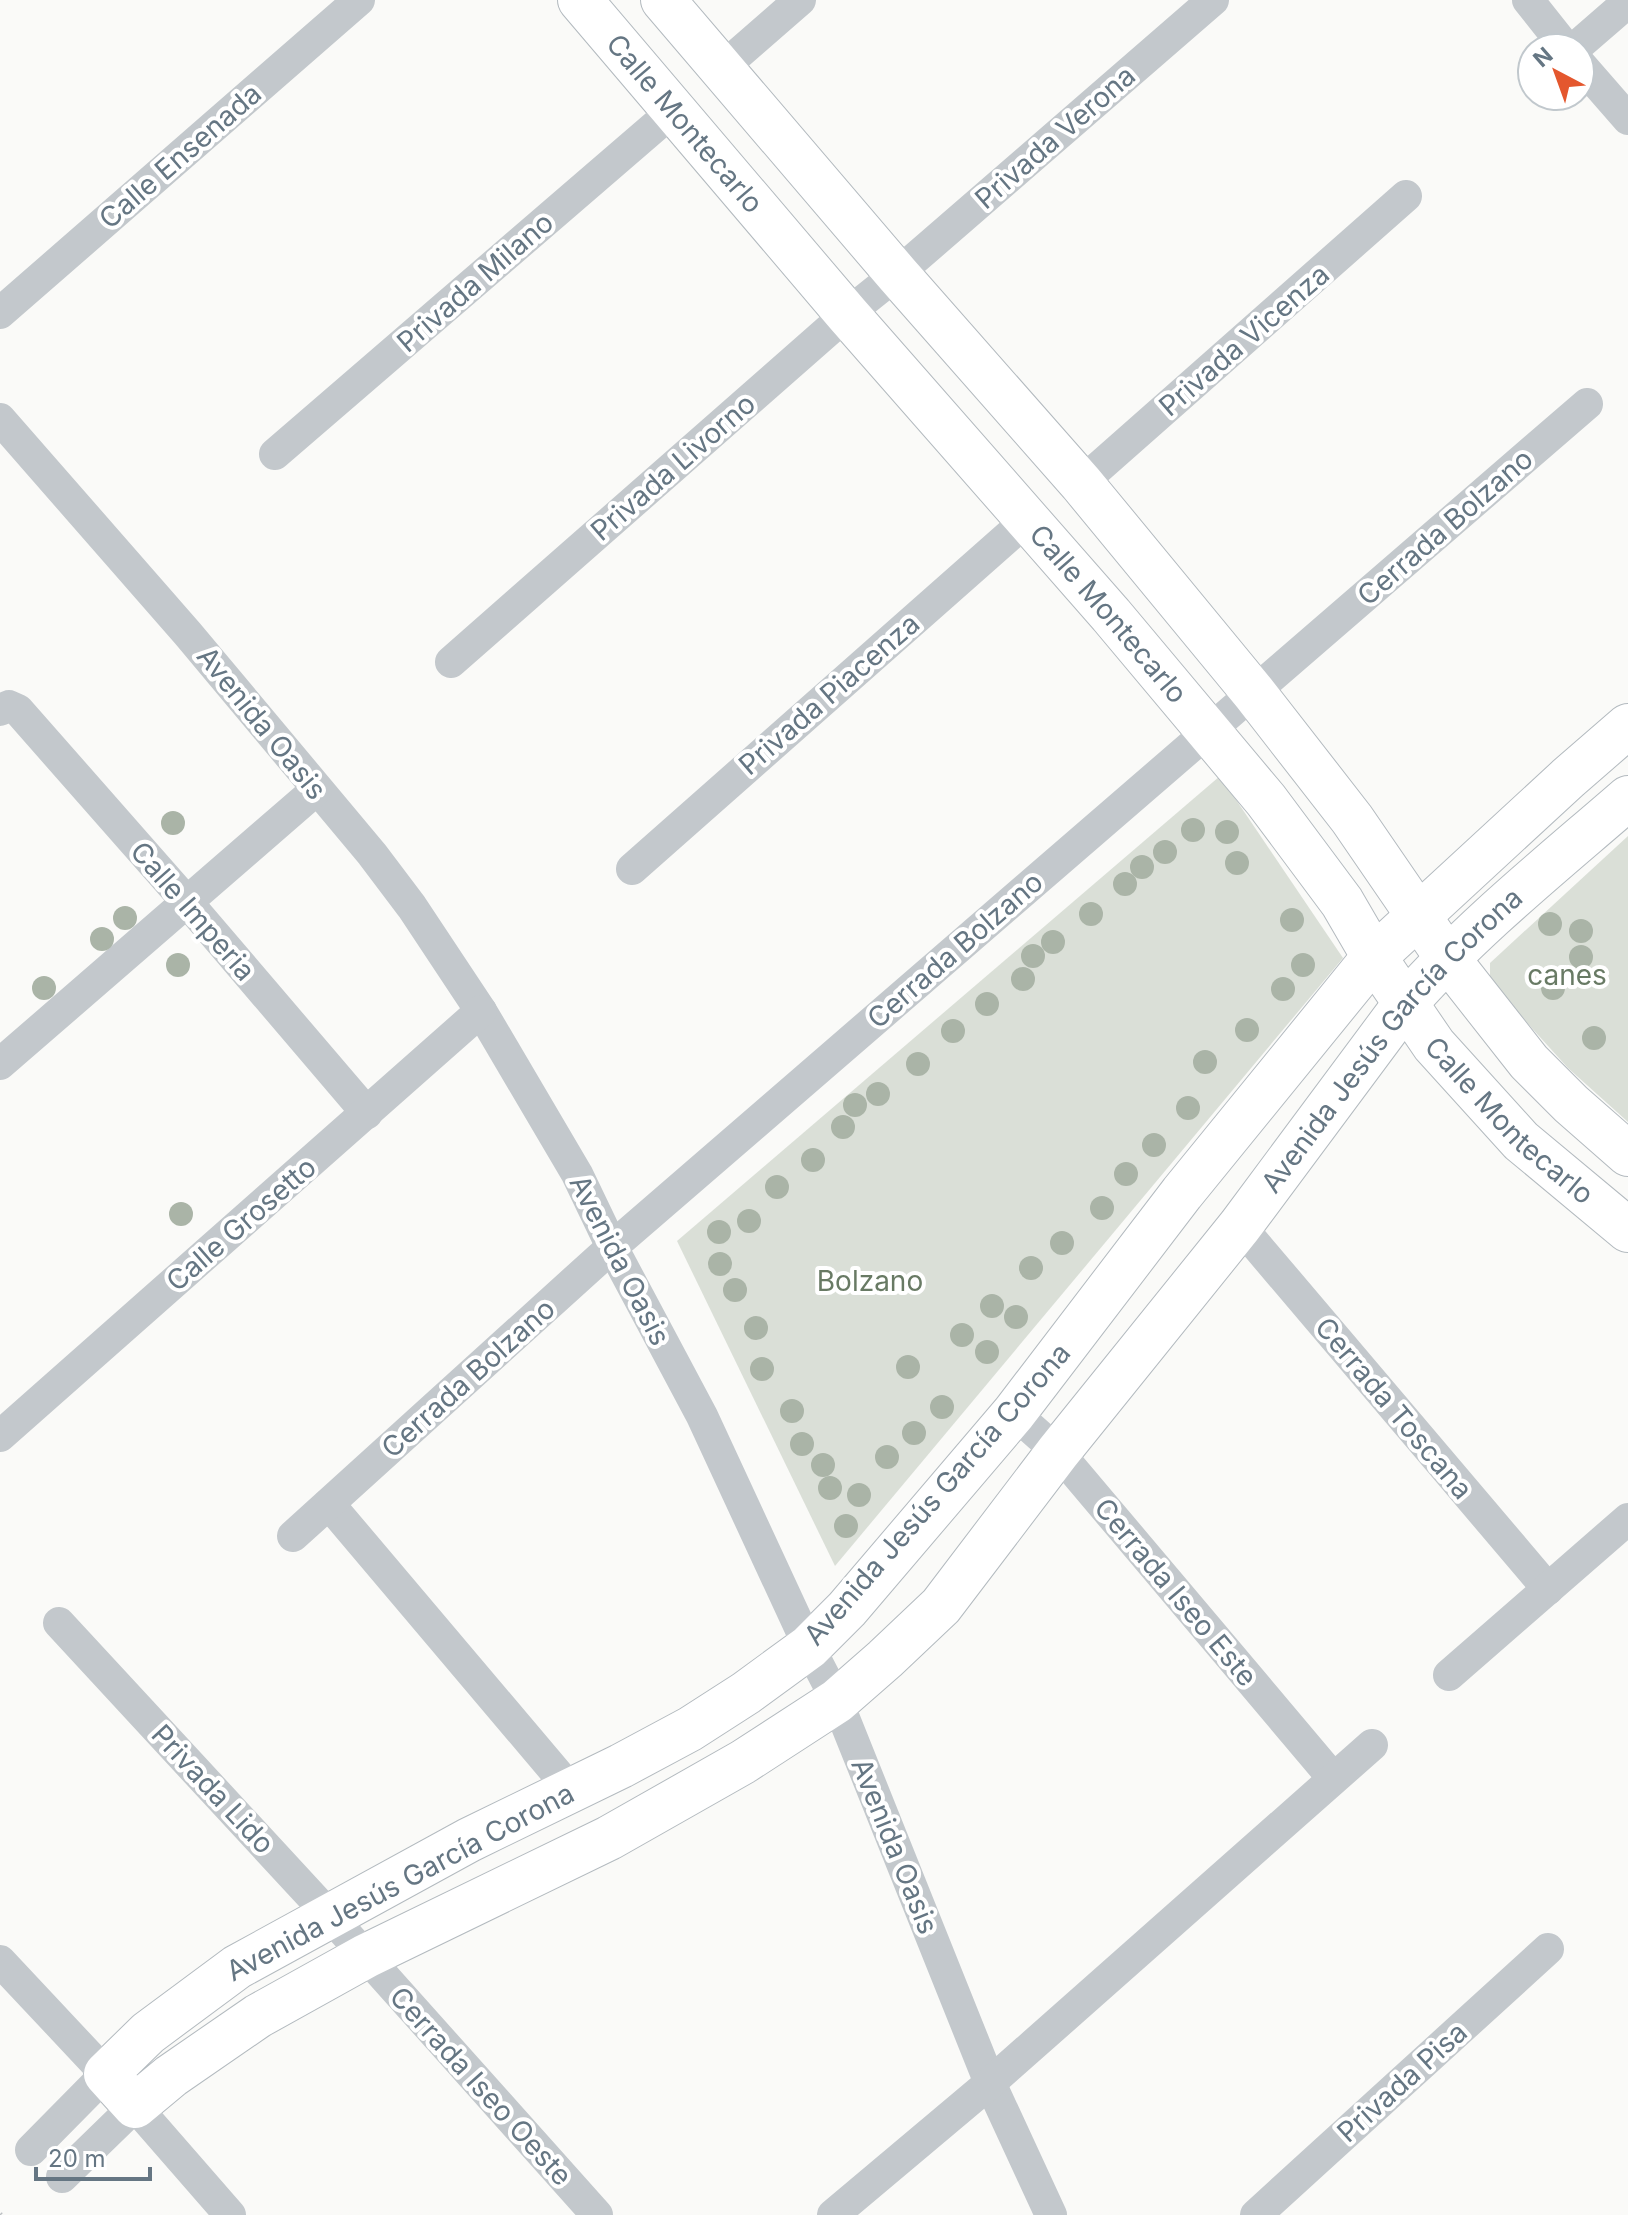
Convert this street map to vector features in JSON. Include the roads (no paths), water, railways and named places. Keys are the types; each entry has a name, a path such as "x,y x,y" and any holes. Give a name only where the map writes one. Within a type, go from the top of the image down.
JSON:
{"street":[{"name":"Calle Ensenada","path":"0,313 359,0"},
{"name":"Calle Montecarlo","path":"580,0 847,314 1209,730 1333,890 1434,1045 1521,1141 1628,1230"},
{"name":"Calle Montecarlo","path":"663,0 1081,483 1254,693 1352,819 1448,959 1529,1062 1628,1154"},
{"path":"722,68 800,0"},
{"name":"Privada Verona","path":"897,274 1213,0"},
{"path":"1528,0 1553,32"},
{"path":"1593,32 1628,2"},
{"path":"1596,82 1628,119"},
{"name":"Privada Milano","path":"275,454 674,110"},
{"name":"Privada Vicenza","path":"1081,483 1406,196"},
{"name":"Privada Livorno","path":"451,662 847,314 897,274"},
{"name":"Cerrada Bolzano","path":"293,1536 612,1247 1587,404"},
{"name":"Avenida Oasis","path":"0,419 188,634 372,854 412,907 481,1011 577,1174 612,1247 702,1416 837,1701 990,2083 1051,2215"},
{"name":"Privada Piacenza","path":"632,869 1027,520"},
{"name":"Calle Imperia","path":"9,710 186,901 367,1113"},
{"name":"Avenida Jesús García Corona","path":"31,2150 148,2033 237,1967 469,1840 690,1729 809,1647 847,1609 1014,1413 1182,1193 1374,957 1628,726"},
{"path":"0,1064 316,790"},
{"name":"Avenida Jesús García Corona","path":"62,2177 135,2106 171,2076 258,2016 366,1956 609,1838 743,1762 837,1701 885,1659 941,1606 1058,1452 1240,1226 1405,1004 1472,935 1628,798"},
{"name":"Calle Grosetto","path":"0,1436 481,1011"},
{"name":"Cerrada Toscana","path":"1240,1226 1548,1589"},
{"name":"Cerrada Iseo Este","path":"1014,1413 1058,1452 1333,1778"},
{"path":"329,1504 571,1790"},
{"path":"1449,1675 1628,1519"},
{"name":"Privada Lido","path":"59,1623 366,1956"},
{"path":"833,2215 990,2083 1372,1745"},
{"name":"Privada Pisa","path":"1256,2215 1548,1949"},
{"name":"Cerrada Iseo Oeste","path":"366,1956 597,2215"},
{"path":"0,1961 135,2106 230,2215"}],"park label":[{"name":"canes","path":"1567,975"},
{"name":"Bolzano","path":"870,1281"}]}
